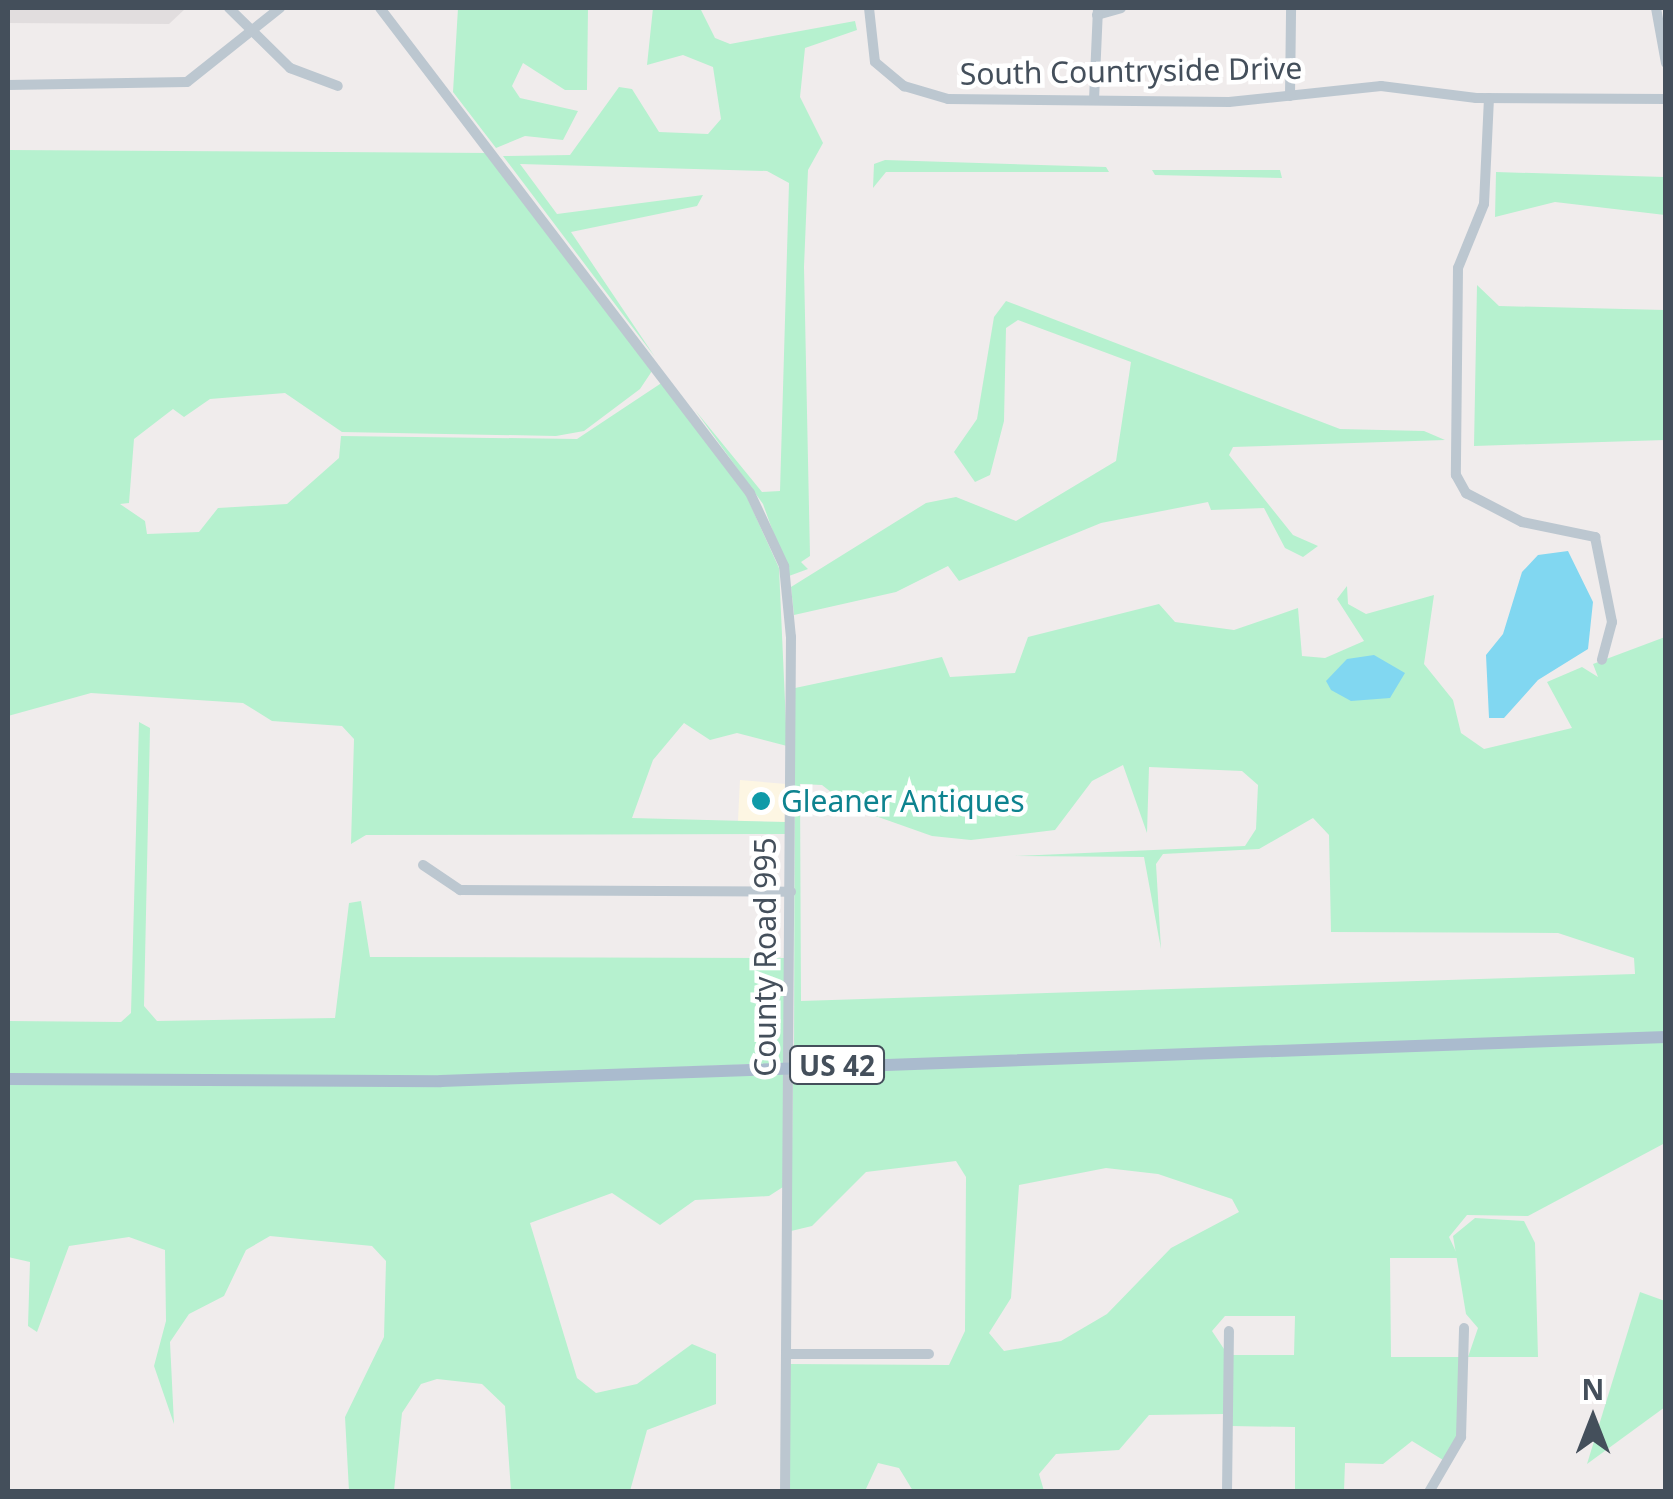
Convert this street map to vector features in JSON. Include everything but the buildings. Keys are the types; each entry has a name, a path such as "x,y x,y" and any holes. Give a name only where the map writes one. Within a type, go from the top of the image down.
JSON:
{"main road":[{"name":"US 42","path":"8,1079 441,1081 1666,1037"}],"street":[{"path":"229,8 290,68 338,86"},
{"path":"8,85 174,86 214,68 280,8"},
{"name":"County Road 995","path":"380,8 498,155 774,538 790,614 785,1492"},
{"name":"South Countryside Drive","path":"869,8 872,58 898,83 948,99 1290,96 1381,86 1489,98 1666,99"},
{"path":"1094,100 1097,11 1121,8"},
{"path":"1290,96 1292,8"},
{"path":"1656,8 1666,63"},
{"path":"1489,98 1484,204 1458,268 1456,476 1466,493 1522,522 1595,537 1612,622 1602,660"},
{"path":"423,864 460,890 791,892"},
{"path":"1430,1492 1461,1438 1464,1328"},
{"path":"1227,1492 1228,1331"},
{"path":"786,1354 929,1354"}],"shaded area":[{"path":"8,8 186,8 169,24 8,23"},
{"path":"740,780 786,784 786,822 738,821"}],"green space":[{"path":"458,8 588,8 587,90 565,90 523,63 512,86 520,98 578,111 563,140 525,136 496,148 453,92"},
{"path":"653,8 700,8 715,38 730,44 855,21 857,30 805,48 800,97 823,143 808,170 804,267 810,556 801,562 808,569 789,576 763,504 695,410 762,492 780,491 789,183 767,171 520,164 557,214 703,195 697,206 571,232 655,357 503,156 570,155 619,87 632,89 659,132 708,134 721,119 713,67 683,55 647,65"},
{"path":"8,150 491,153 654,368 640,389 584,431 556,436 342,432 285,393 210,399 184,417 173,409 134,439 129,503 120,504 145,521 147,534 199,532 218,508 287,504 339,458 341,436 577,439 663,382 745,493 779,568 787,746 737,733 710,740 684,723 653,760 632,818 786,822 786,834 366,835 351,844 354,739 342,726 272,721 243,703 91,693 8,716"},
{"path":"885,160 1106,167 1109,172 886,172 873,188 874,164"},
{"path":"1152,170 1280,170 1282,178 1155,175"},
{"path":"1496,172 1665,177 1665,215 1555,202 1495,217"},
{"path":"1477,285 1499,306 1665,310 1665,440 1474,446"},
{"path":"1006,301 1340,429 1424,431 1445,440 1233,447 1229,455 1293,535 1318,546 1303,557 1285,548 1264,508 1211,510 1208,502 1101,523 959,581 948,566 896,592 794,615 791,587 926,503 956,497 1016,521 1116,461 1131,362 1018,320 1006,328 1004,421 990,475 975,482 954,452 977,419 994,317"},
{"path":"1347,586 1348,604 1366,614 1434,595 1424,664 1453,700 1461,733 1484,749 1572,728 1547,682 1582,667 1598,677 1593,664 1665,637 1665,1035 794,1063 795,688 942,657 950,677 1015,673 1028,637 1159,604 1175,622 1234,630 1298,608 1302,656 1325,658 1364,641 1337,599","holes":["1123,765 1147,833 1149,767 1242,771 1258,785 1256,829 1245,846 1015,856 1144,857 1161,949 1156,864 1163,854 1259,849 1313,818 1329,835 1331,932 1558,933 1634,958 1635,974 801,1001 800,784 822,785 850,807 932,836 971,840 1055,830 1092,781"]},
{"path":"139,722 150,728 144,1006 157,1021 335,1018 349,903 361,901 370,957 786,958 785,1063 431,1077 8,1075 8,1021 121,1022 131,1013"},
{"path":"1665,1038 1665,1143 1528,1216 1467,1215 1449,1237 1459,1258 1390,1258 1391,1357 1461,1357 1461,1421 1448,1463 1412,1441 1383,1464 1345,1463 1344,1491 1295,1491 1295,1427 1231,1426 1232,1355 1294,1355 1295,1316 1225,1316 1212,1331 1224,1349 1224,1414 1149,1415 1119,1450 1056,1454 1039,1474 1044,1491 913,1491 899,1468 878,1463 865,1491 789,1492 789,1364 949,1365 965,1331 966,1177 956,1161 866,1172 812,1226 791,1231 793,1071","holes":["1106,1168 1158,1174 1232,1199 1239,1212 1171,1248 1107,1314 1061,1341 1004,1351 989,1333 1011,1298 1019,1185"]},
{"path":"785,1072 783,1187 769,1196 695,1200 660,1225 612,1193 530,1223 577,1378 596,1393 637,1384 692,1344 716,1354 716,1404 647,1430 630,1491 511,1491 505,1406 482,1384 437,1379 421,1384 402,1413 394,1491 349,1491 345,1417 384,1337 386,1261 372,1246 270,1236 246,1250 224,1296 189,1314 170,1342 174,1424 154,1366 166,1321 165,1250 129,1237 69,1246 37,1332 28,1326 30,1262 8,1257 8,1085"},
{"path":"1475,1218 1524,1221 1535,1243 1538,1357 1468,1357 1478,1328 1466,1314 1453,1236"},
{"path":"1640,1292 1665,1301 1665,1407 1587,1464"}],"water":[{"path":"1568,551 1593,602 1588,649 1538,680 1504,718 1489,718 1486,655 1503,634 1522,572 1538,555"},
{"path":"1374,655 1405,673 1390,698 1351,701 1331,690 1326,681 1347,659"}],"place":[{"name":"Gleaner Antiques","path":"761,801"}]}
